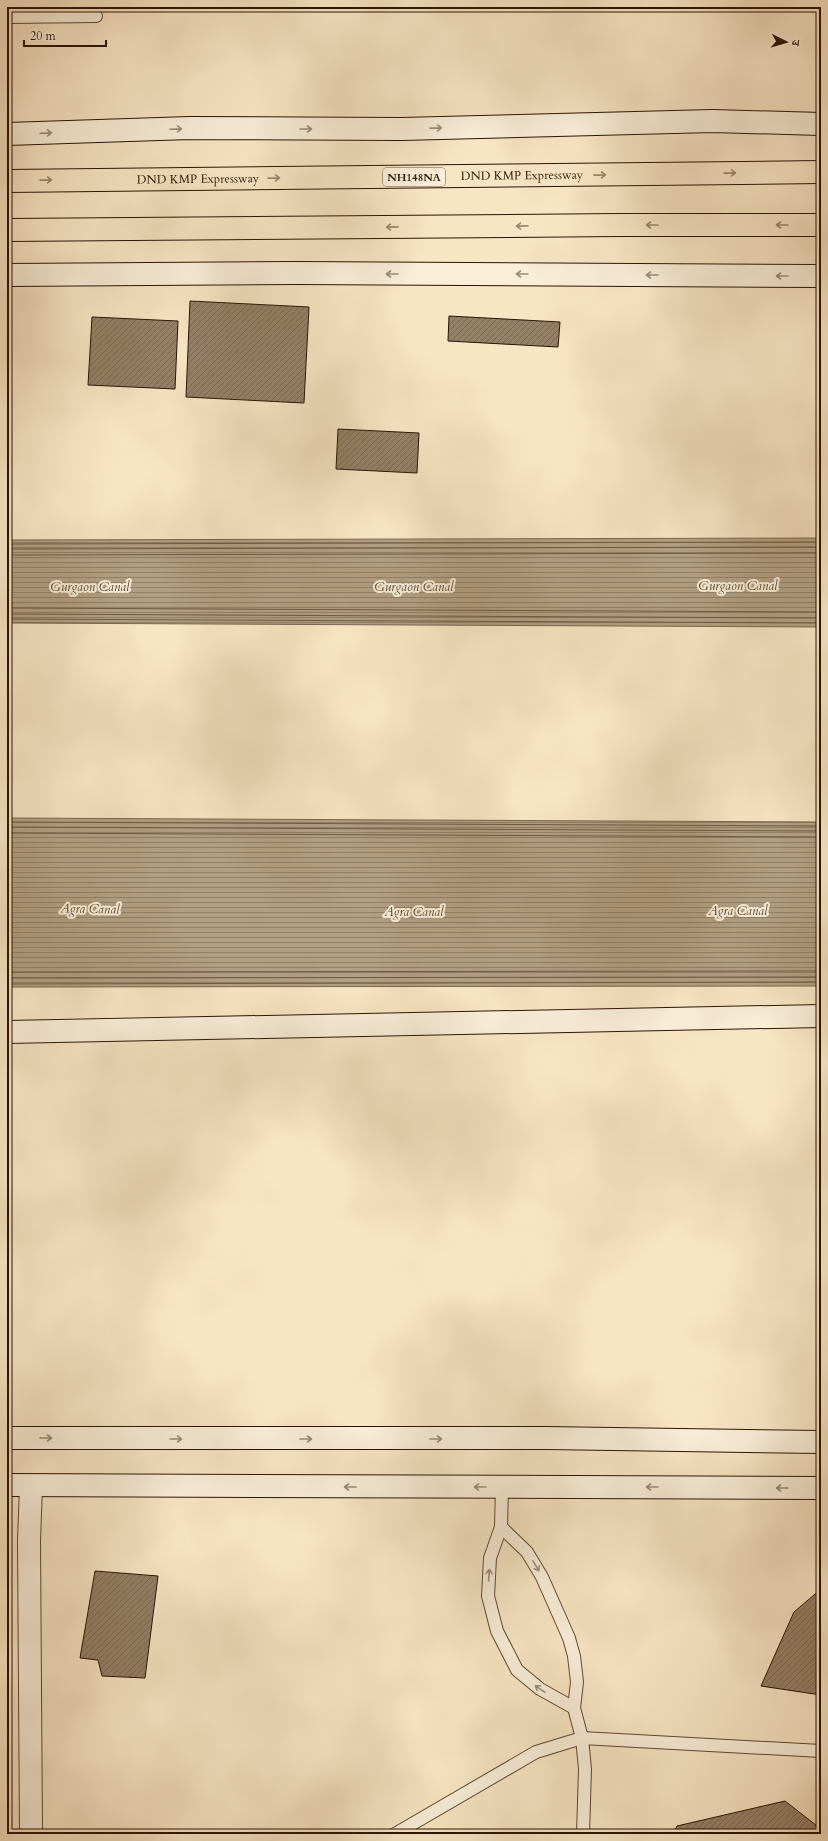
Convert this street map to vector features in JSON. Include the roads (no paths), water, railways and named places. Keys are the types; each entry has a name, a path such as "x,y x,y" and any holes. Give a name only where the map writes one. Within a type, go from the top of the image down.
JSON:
{"highway":[{"name":"DND KMP Expressway","path":"7,181 821,172"},
{"path":"7,230 620,225 821,225"}],"street":[{"path":"7,134 190,128 401,129 713,121 821,124"},
{"path":"7,275 297,273 821,276"},
{"path":"7,1032 821,1016"},
{"path":"7,1438 546,1438 821,1442"},
{"path":"7,1485 821,1488"},
{"path":"31,1486 29,1541 31,1834"}],"lane":[{"path":"7,17 96,16"},
{"path":"502,1487 501,1527 490,1558 488,1596 497,1631 517,1670 540,1689 574,1708"},
{"path":"501,1527 527,1552 542,1577 569,1638 574,1656 577,1682 574,1708 582,1738 585,1769 583,1834"},
{"path":"394,1834 536,1752 582,1738 821,1751"}],"water":[{"name":"Gurgaon Canal","path":"821,538 821,627 7,623 7,540"},
{"name":"Agra Canal","path":"7,818 821,822 821,986 7,987"}]}
